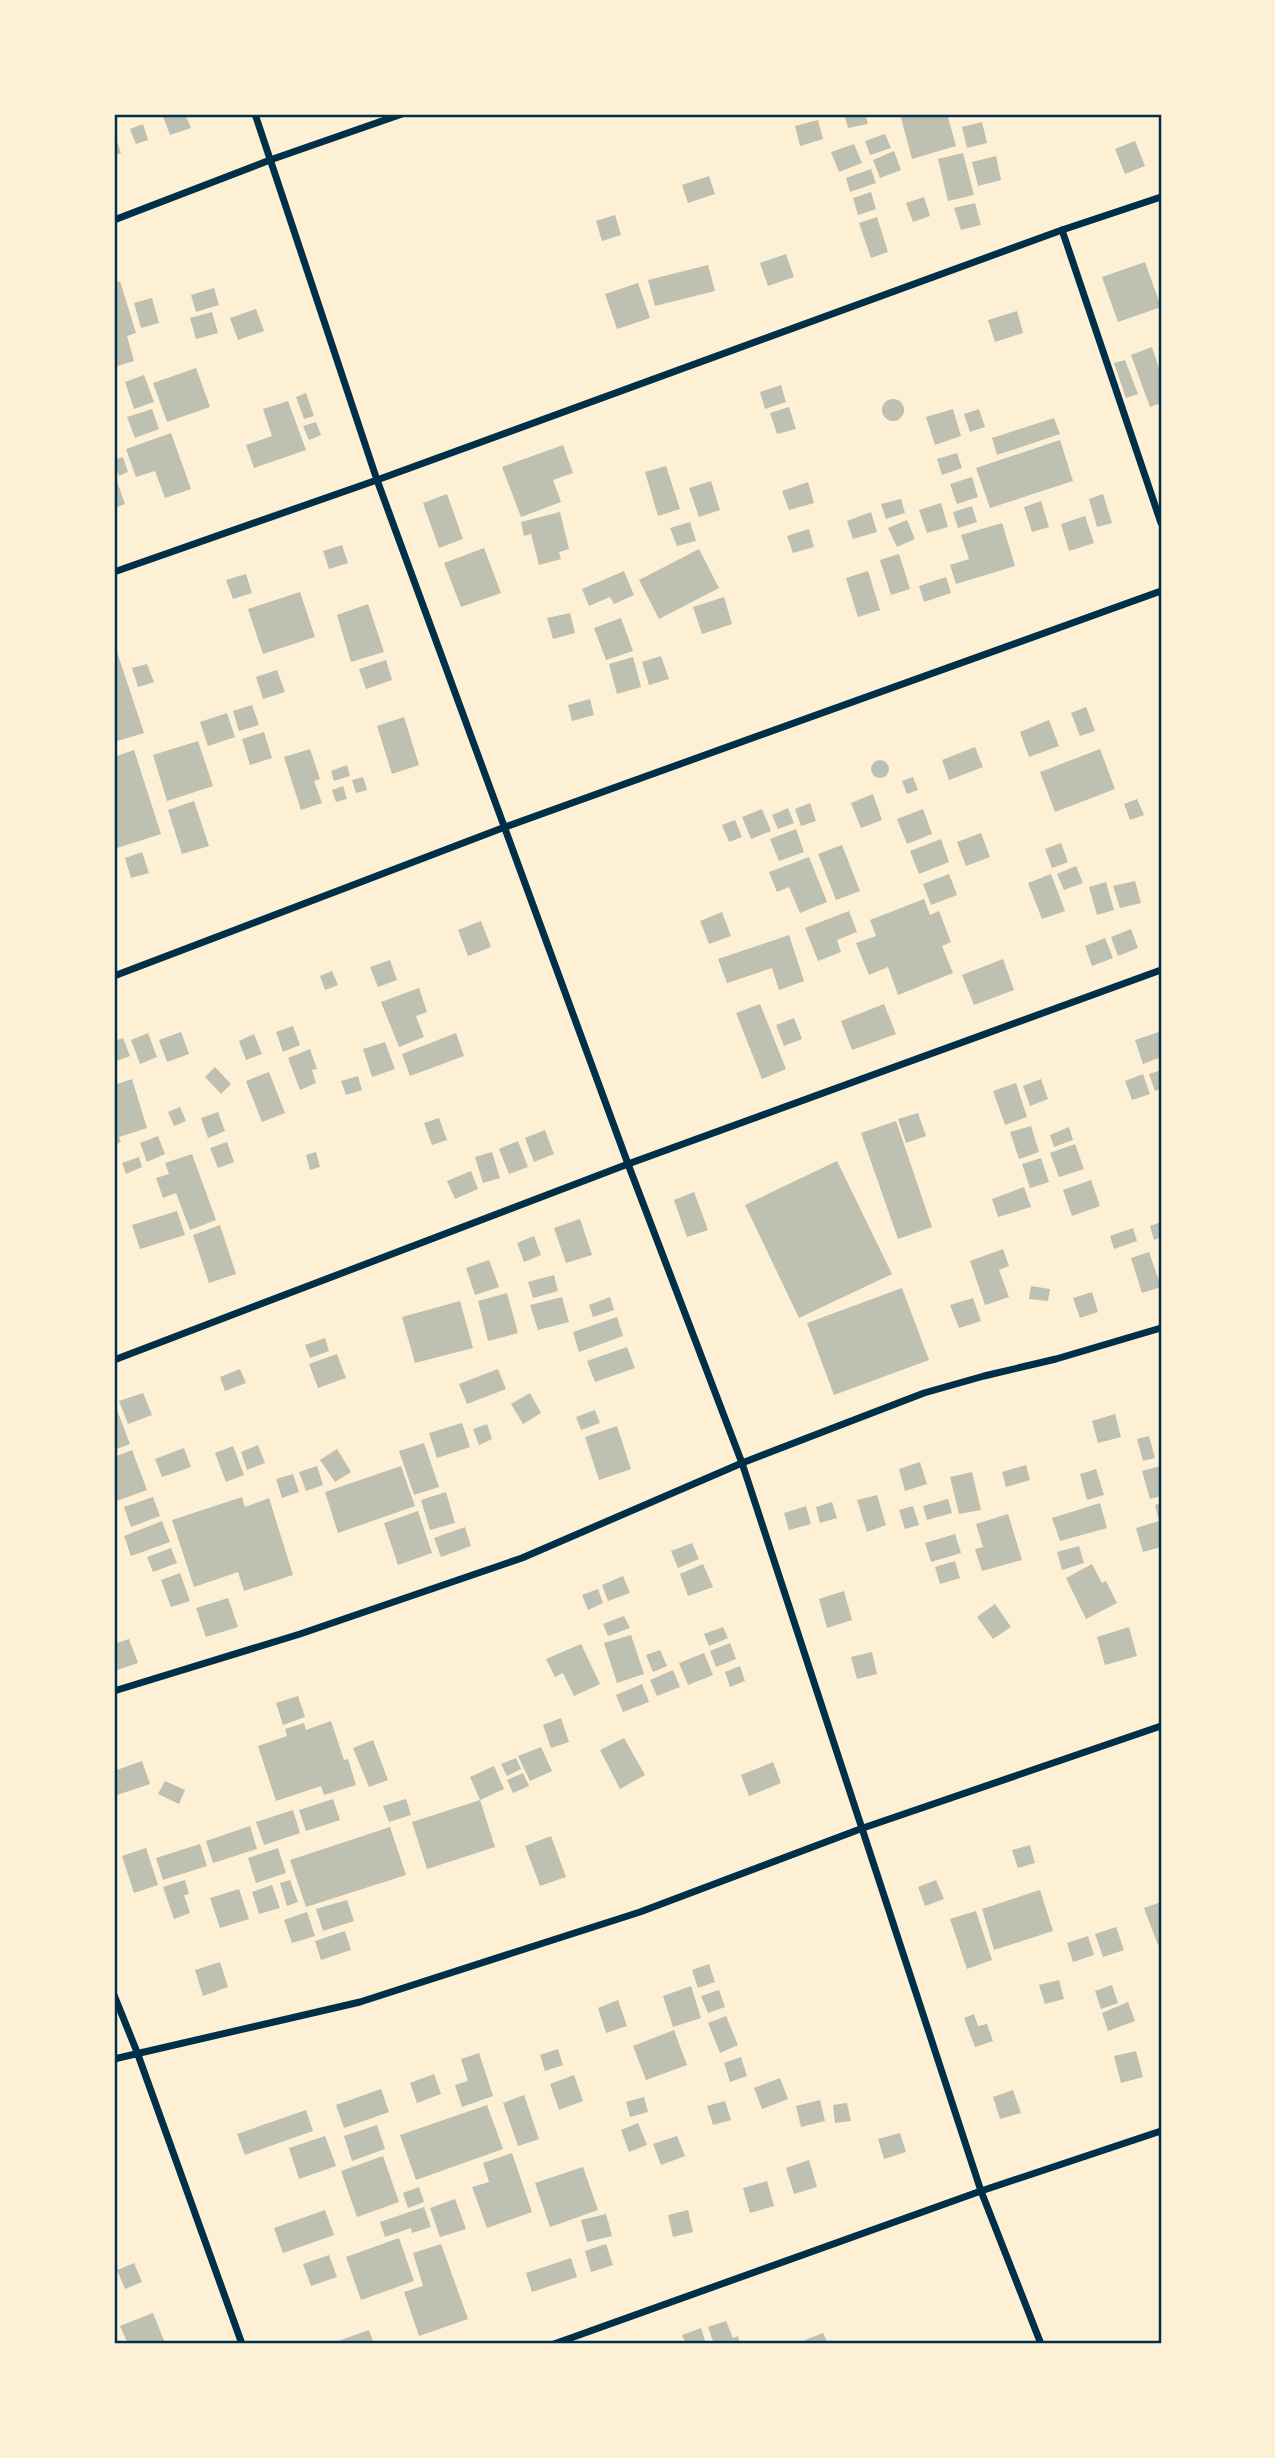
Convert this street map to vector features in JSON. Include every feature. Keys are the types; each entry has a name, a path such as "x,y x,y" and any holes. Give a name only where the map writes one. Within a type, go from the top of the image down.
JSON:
{"street":[{"path":"254,114 377,480 628,1164 742,1463 981,2191 1041,2344"},
{"path":"114,220 270,160 402,114"},
{"path":"114,572 377,480 1062,230 1161,197"},
{"path":"1062,230 1161,523"},
{"path":"114,976 505,827 1161,591"},
{"path":"114,1360 628,1164 1161,970"},
{"path":"114,1691 300,1634 522,1558 742,1463 923,1393 1056,1359 1161,1328"},
{"path":"114,2059 360,2002 640,1912 863,1828 1161,1726"},
{"path":"114,1994 242,2344"},
{"path":"554,2344 981,2191 1161,2131"}],"building":[{"path":"162,114 185,114 191,128 170,135"},
{"path":"844,114 865,114 868,124 848,128"},
{"path":"900,114 947,114 956,146 912,159"},
{"path":"818,120 823,139 800,146 795,126"},
{"path":"982,122 987,143 967,148 962,127"},
{"path":"143,124 148,140 136,144 130,129"},
{"path":"114,133 121,153 114,156"},
{"path":"885,134 891,148 870,155 865,141"},
{"path":"1135,141 1145,166 1125,174 1115,149"},
{"path":"854,144 862,163 839,172 831,152"},
{"path":"894,151 901,170 880,178 873,160"},
{"path":"963,153 974,195 948,201 938,159"},
{"path":"996,156 1001,180 978,186 972,162"},
{"path":"871,169 876,183 850,192 846,178"},
{"path":"709,176 715,194 688,203 682,185"},
{"path":"871,192 876,209 858,215 853,198"},
{"path":"924,197 930,216 913,222 906,203"},
{"path":"975,203 981,225 961,230 954,208"},
{"path":"615,215 621,235 602,241 596,221"},
{"path":"877,217 888,252 871,258 859,223"},
{"path":"786,254 794,277 768,286 760,263"},
{"path":"1145,262 1161,307 1118,322 1102,277"},
{"path":"708,265 715,291 655,306 648,280"},
{"path":"120,281 136,333 127,336 134,361 114,367 114,283"},
{"path":"638,283 650,318 617,329 605,294"},
{"path":"214,288 219,305 196,312 191,295"},
{"path":"152,298 159,323 141,328 134,303"},
{"path":"256,309 264,331 238,340 230,318"},
{"path":"1017,311 1023,333 995,342 988,320"},
{"path":"212,312 218,333 196,339 190,318"},
{"path":"1152,347 1161,375 1161,403 1150,407 1131,355"},
{"path":"1125,360 1138,394 1126,398 1114,363"},
{"path":"196,368 210,407 167,422 153,383"},
{"path":"144,375 154,402 134,409 125,382"},
{"path":"781,385 786,402 765,409 760,392"},
{"path":"306,393 314,416 304,419 296,397"},
{"path":"893,399 901,402 904,410 901,418 893,421 885,418 882,410 885,402"},
{"path":"288,401 306,450 254,468 246,445 272,436 263,409"},
{"path":"789,407 796,429 777,434 770,413"},
{"path":"152,409 159,429 135,438 127,417"},
{"path":"953,409 961,436 935,445 926,417"},
{"path":"979,409 985,427 970,432 964,414"},
{"path":"1054,418 1060,434 997,455 992,438"},
{"path":"316,422 321,435 309,440 303,426"},
{"path":"171,433 191,489 165,498 155,471 136,477 126,449"},
{"path":"1060,440 1073,481 990,508 976,468"},
{"path":"563,445 573,473 553,480 561,502 521,517 502,467"},
{"path":"957,453 962,468 942,475 937,459"},
{"path":"123,457 128,472 119,476 114,460"},
{"path":"666,466 680,509 658,516 645,472"},
{"path":"114,473 125,504 114,508"},
{"path":"972,477 978,497 957,504 950,484"},
{"path":"711,481 720,510 699,517 689,488"},
{"path":"808,482 814,503 789,510 782,491"},
{"path":"447,494 463,539 439,548 423,503"},
{"path":"1103,494 1112,523 1097,527 1089,499"},
{"path":"901,499 905,513 886,519 881,504"},
{"path":"1041,501 1049,527 1032,532 1024,507"},
{"path":"941,503 948,527 927,533 919,510"},
{"path":"972,506 977,522 958,528 953,512"},
{"path":"560,512 569,549 559,552 561,559 539,565 531,534 524,536 521,522"},
{"path":"871,512 877,532 853,539 847,521"},
{"path":"1085,516 1094,543 1069,551 1061,524"},
{"path":"907,520 915,539 897,547 888,528"},
{"path":"690,522 696,541 677,546 670,528"},
{"path":"1002,523 1015,566 956,584 950,565 969,559 961,535"},
{"path":"809,529 814,547 793,553 787,536"},
{"path":"342,545 348,563 329,569 323,551"},
{"path":"484,548 501,593 461,607 444,563"},
{"path":"699,549 719,588 659,619 639,580"},
{"path":"899,554 910,589 891,595 880,560"},
{"path":"624,571 634,595 614,604 610,597 589,606 582,589"},
{"path":"868,571 880,610 858,617 846,578"},
{"path":"246,574 252,593 233,599 226,580"},
{"path":"946,577 951,593 924,602 919,586"},
{"path":"300,592 315,637 263,654 248,609"},
{"path":"724,597 732,624 702,634 693,607"},
{"path":"368,604 384,652 351,662 337,615"},
{"path":"570,613 575,633 553,639 547,618"},
{"path":"621,618 633,651 606,660 594,628"},
{"path":"114,643 144,733 114,742"},
{"path":"661,656 669,679 649,685 642,662"},
{"path":"633,657 641,687 617,694 609,664"},
{"path":"386,660 392,680 366,689 359,669"},
{"path":"147,664 154,682 138,687 132,668"},
{"path":"277,670 285,692 263,699 256,677"},
{"path":"590,699 594,715 572,721 568,705"},
{"path":"252,705 259,725 239,731 233,711"},
{"path":"1086,707 1095,731 1080,736 1071,713"},
{"path":"227,713 235,737 208,746 200,722"},
{"path":"404,717 419,765 392,774 377,726"},
{"path":"1049,720 1059,746 1029,757 1020,732"},
{"path":"264,732 272,758 250,765 242,739"},
{"path":"198,741 213,786 167,801 153,755"},
{"path":"975,747 983,767 949,780 942,760"},
{"path":"310,749 320,779 314,781 322,803 301,810 284,757"},
{"path":"1100,749 1115,789 1055,812 1040,772"},
{"path":"134,750 161,834 114,849 114,757"},
{"path":"880,760 886,763 889,769 886,775 880,778 874,775 871,769 874,763"},
{"path":"347,765 350,776 334,781 331,771"},
{"path":"363,777 367,790 356,793 352,780"},
{"path":"913,777 918,790 907,794 902,781"},
{"path":"343,786 347,799 336,802 332,790"},
{"path":"873,794 882,820 861,828 851,803"},
{"path":"1137,799 1144,815 1130,820 1124,804"},
{"path":"194,801 209,846 182,854 168,810"},
{"path":"810,803 816,821 801,826 795,809"},
{"path":"788,808 794,823 778,829 772,815"},
{"path":"762,809 771,831 751,839 742,817"},
{"path":"923,809 932,834 907,844 897,819"},
{"path":"735,820 742,837 729,842 722,825"},
{"path":"796,829 804,852 779,861 770,839"},
{"path":"981,833 990,857 966,866 957,842"},
{"path":"941,839 949,862 919,874 910,851"},
{"path":"1061,843 1068,862 1052,868 1045,849"},
{"path":"842,845 860,891 836,900 818,854"},
{"path":"142,852 149,873 131,878 125,858"},
{"path":"809,857 827,902 800,913 789,887 777,892 769,872"},
{"path":"1076,866 1083,883 1064,890 1057,874"},
{"path":"949,874 957,895 931,905 923,884"},
{"path":"1051,874 1065,911 1042,919 1028,883"},
{"path":"1135,881 1141,903 1120,908 1113,886"},
{"path":"1106,882 1114,910 1097,915 1089,887"},
{"path":"924,899 930,915 939,911 951,942 942,946 953,973 898,995 888,967 869,975 856,943 876,936 870,920"},
{"path":"849,911 857,932 837,940 841,952 818,961 805,928"},
{"path":"722,912 731,936 709,944 700,921"},
{"path":"481,921 491,947 468,956 458,930"},
{"path":"1131,929 1138,948 1118,956 1111,937"},
{"path":"789,935 804,981 779,990 772,968 727,983 718,959"},
{"path":"1105,938 1113,958 1092,966 1085,946"},
{"path":"1003,959 1014,990 974,1005 962,975"},
{"path":"390,960 397,980 378,987 370,967"},
{"path":"332,971 338,985 325,990 320,976"},
{"path":"419,988 427,1012 416,1016 424,1037 399,1047 381,1002"},
{"path":"760,1004 786,1069 762,1079 736,1013"},
{"path":"884,1004 896,1034 852,1050 841,1021"},
{"path":"794,1018 802,1039 784,1046 776,1025"},
{"path":"293,1026 300,1045 283,1052 276,1032"},
{"path":"181,1032 189,1054 167,1062 159,1040"},
{"path":"1159,1032 1161,1057 1143,1064 1135,1040"},
{"path":"148,1033 157,1057 140,1064 131,1040"},
{"path":"456,1033 464,1056 410,1076 402,1054"},
{"path":"254,1034 262,1054 246,1060 239,1041"},
{"path":"123,1038 130,1056 114,1062 114,1041"},
{"path":"385,1042 395,1069 372,1077 363,1049"},
{"path":"310,1049 317,1069 312,1070 316,1083 300,1090 288,1058"},
{"path":"215,1067 231,1084 221,1094 205,1077"},
{"path":"1161,1070 1161,1089 1155,1091 1149,1074"},
{"path":"269,1072 285,1113 262,1122 246,1081"},
{"path":"1143,1074 1150,1094 1132,1100 1125,1081"},
{"path":"358,1076 362,1090 346,1095 341,1081"},
{"path":"132,1079 147,1128 119,1137 121,1142 114,1145 114,1085"},
{"path":"1041,1079 1048,1099 1030,1106 1023,1086"},
{"path":"1016,1083 1027,1117 1005,1125 993,1091"},
{"path":"180,1107 186,1121 174,1126 168,1112"},
{"path":"218,1112 225,1131 208,1138 201,1118"},
{"path":"918,1113 926,1136 906,1143 898,1119"},
{"path":"439,1118 447,1140 432,1145 424,1123"},
{"path":"896,1121 932,1227 898,1239 861,1133"},
{"path":"1031,1126 1039,1152 1019,1159 1010,1132"},
{"path":"1069,1127 1073,1140 1054,1147 1050,1135"},
{"path":"545,1130 554,1154 534,1162 525,1138"},
{"path":"158,1136 165,1154 147,1162 140,1143"},
{"path":"518,1141 528,1167 509,1174 499,1149"},
{"path":"227,1142 234,1162 218,1168 210,1148"},
{"path":"1075,1144 1084,1169 1059,1177 1050,1153"},
{"path":"316,1152 320,1167 310,1170 306,1155"},
{"path":"492,1152 500,1178 483,1183 475,1157"},
{"path":"192,1154 216,1220 190,1230 176,1193 163,1198 156,1178 169,1174 165,1163"},
{"path":"139,1157 142,1167 126,1174 122,1163"},
{"path":"1041,1158 1049,1182 1030,1188 1022,1164"},
{"path":"837,1161 892,1274 799,1318 745,1205"},
{"path":"471,1171 478,1189 455,1199 447,1181"},
{"path":"1091,1180 1100,1206 1072,1216 1063,1190"},
{"path":"1024,1187 1031,1207 998,1217 992,1199"},
{"path":"694,1192 708,1230 687,1237 674,1200"},
{"path":"177,1211 185,1235 140,1249 132,1225"},
{"path":"580,1219 592,1255 566,1263 554,1228"},
{"path":"1161,1222 1161,1237 1154,1240 1150,1226"},
{"path":"220,1225 236,1274 209,1283 193,1235"},
{"path":"1133,1228 1137,1241 1114,1249 1110,1236"},
{"path":"534,1236 541,1255 524,1262 517,1243"},
{"path":"1003,1249 1009,1266 999,1270 1009,1297 985,1305 970,1261"},
{"path":"1149,1252 1161,1287 1142,1293 1131,1258"},
{"path":"489,1260 499,1287 475,1295 466,1268"},
{"path":"554,1275 558,1291 533,1298 528,1282"},
{"path":"1031,1286 1050,1289 1048,1301 1029,1299"},
{"path":"902,1288 929,1360 834,1395 807,1323"},
{"path":"1092,1292 1098,1312 1080,1318 1073,1298"},
{"path":"507,1293 518,1333 488,1341 478,1301"},
{"path":"562,1297 569,1322 538,1330 530,1305"},
{"path":"610,1297 614,1310 593,1317 589,1305"},
{"path":"973,1298 981,1321 959,1328 950,1305"},
{"path":"460,1301 473,1348 415,1363 402,1317"},
{"path":"617,1317 623,1336 579,1352 573,1332"},
{"path":"325,1338 329,1351 310,1358 305,1345"},
{"path":"627,1347 635,1368 595,1382 587,1361"},
{"path":"337,1354 346,1378 318,1388 309,1364"},
{"path":"240,1369 246,1383 225,1391 220,1377"},
{"path":"498,1369 506,1389 467,1404 459,1384"},
{"path":"143,1393 152,1415 128,1424 119,1401"},
{"path":"530,1393 541,1413 523,1424 511,1404"},
{"path":"114,1402 130,1444 114,1450"},
{"path":"595,1410 600,1423 581,1430 576,1417"},
{"path":"1115,1414 1121,1437 1098,1443 1092,1421"},
{"path":"462,1423 470,1447 437,1458 429,1433"},
{"path":"487,1424 492,1439 479,1445 473,1429"},
{"path":"617,1426 631,1469 599,1480 585,1437"},
{"path":"1149,1436 1155,1458 1143,1461 1137,1439"},
{"path":"424,1443 439,1487 414,1495 399,1451"},
{"path":"258,1445 265,1463 247,1470 241,1452"},
{"path":"233,1446 244,1475 226,1482 215,1453"},
{"path":"184,1448 191,1467 162,1477 155,1459"},
{"path":"337,1449 351,1472 335,1482 320,1460"},
{"path":"132,1450 147,1490 114,1502 114,1457"},
{"path":"920,1462 927,1484 905,1491 899,1469"},
{"path":"1026,1465 1030,1480 1006,1487 1002,1472"},
{"path":"317,1466 323,1485 306,1491 299,1472"},
{"path":"401,1466 415,1506 338,1533 325,1492"},
{"path":"1160,1466 1161,1496 1150,1499 1142,1471"},
{"path":"1096,1469 1104,1495 1087,1500 1080,1474"},
{"path":"972,1472 981,1510 959,1514 950,1477"},
{"path":"293,1474 299,1492 282,1498 276,1479"},
{"path":"446,1492 455,1523 430,1530 421,1500"},
{"path":"877,1495 886,1525 867,1532 857,1500"},
{"path":"153,1497 160,1516 131,1527 124,1507"},
{"path":"242,1497 245,1507 269,1498 293,1575 244,1591 238,1572 194,1587 172,1520"},
{"path":"948,1499 952,1513 927,1520 923,1506"},
{"path":"832,1502 837,1518 820,1523 816,1507"},
{"path":"1100,1503 1107,1528 1060,1541 1052,1518"},
{"path":"1161,1503 1161,1547 1143,1552 1136,1528 1159,1521 1155,1505"},
{"path":"806,1506 811,1524 789,1530 784,1513"},
{"path":"913,1506 919,1525 905,1529 899,1510"},
{"path":"418,1511 432,1553 398,1565 384,1523"},
{"path":"1008,1514 1022,1560 982,1571 975,1549 983,1547 976,1524"},
{"path":"162,1521 170,1542 131,1556 124,1536"},
{"path":"465,1527 471,1546 441,1557 434,1538"},
{"path":"955,1534 961,1553 931,1562 925,1543"},
{"path":"692,1543 699,1559 678,1568 671,1551"},
{"path":"1079,1546 1084,1563 1062,1570 1057,1552"},
{"path":"171,1548 177,1563 153,1572 147,1557"},
{"path":"955,1561 960,1578 940,1584 935,1567"},
{"path":"703,1564 713,1587 688,1596 680,1574"},
{"path":"1092,1564 1102,1583 1106,1581 1117,1603 1086,1619 1066,1578"},
{"path":"180,1573 190,1601 171,1607 161,1580"},
{"path":"623,1576 630,1593 608,1601 602,1585"},
{"path":"598,1589 603,1603 588,1610 582,1595"},
{"path":"844,1591 852,1620 827,1628 819,1599"},
{"path":"228,1598 238,1627 206,1637 196,1608"},
{"path":"995,1604 1011,1627 993,1639 977,1617"},
{"path":"624,1616 630,1628 608,1636 603,1624"},
{"path":"723,1627 728,1638 709,1646 704,1634"},
{"path":"1129,1627 1137,1656 1105,1665 1097,1637"},
{"path":"631,1635 644,1674 617,1683 604,1643"},
{"path":"129,1639 138,1663 114,1671 114,1644"},
{"path":"730,1643 736,1659 716,1667 710,1651"},
{"path":"581,1644 600,1684 574,1696 563,1673 555,1677 546,1659"},
{"path":"660,1650 667,1666 653,1672 646,1655"},
{"path":"872,1652 877,1674 857,1679 851,1657"},
{"path":"704,1653 713,1675 688,1685 679,1663"},
{"path":"740,1666 745,1681 730,1687 725,1672"},
{"path":"673,1670 680,1687 657,1696 650,1680"},
{"path":"642,1684 649,1702 623,1712 616,1695"},
{"path":"298,1696 305,1717 283,1725 276,1703"},
{"path":"561,1718 569,1742 551,1748 543,1725"},
{"path":"331,1721 356,1785 324,1795 321,1786 276,1801 258,1746 287,1736 285,1729 304,1723 306,1730"},
{"path":"624,1738 645,1775 620,1789 600,1750"},
{"path":"373,1740 388,1780 369,1787 353,1748"},
{"path":"541,1747 552,1771 530,1781 518,1756"},
{"path":"516,1758 521,1769 507,1776 501,1764"},
{"path":"142,1761 150,1784 114,1796 114,1771"},
{"path":"773,1762 781,1783 749,1796 741,1775"},
{"path":"494,1766 504,1789 480,1800 470,1777"},
{"path":"523,1773 529,1786 513,1793 507,1780"},
{"path":"165,1781 185,1790 179,1804 158,1794"},
{"path":"333,1799 340,1820 306,1831 299,1810"},
{"path":"406,1799 411,1815 389,1822 383,1806"},
{"path":"480,1800 495,1847 427,1869 412,1822"},
{"path":"293,1810 300,1833 264,1845 256,1822"},
{"path":"250,1826 257,1849 213,1863 206,1841"},
{"path":"390,1827 406,1875 306,1907 290,1860"},
{"path":"551,1836 566,1877 540,1886 525,1846"},
{"path":"200,1844 207,1866 163,1880 156,1858"},
{"path":"1030,1845 1035,1863 1018,1868 1012,1850"},
{"path":"146,1848 158,1885 134,1893 122,1856"},
{"path":"278,1848 286,1873 256,1883 248,1858"},
{"path":"185,1880 189,1894 184,1895 190,1913 174,1919 163,1887"},
{"path":"290,1880 298,1902 287,1906 280,1883"},
{"path":"936,1880 944,1899 925,1906 918,1887"},
{"path":"272,1885 280,1908 259,1914 252,1892"},
{"path":"239,1889 249,1919 220,1928 210,1898"},
{"path":"1040,1890 1053,1931 994,1950 982,1909"},
{"path":"347,1900 354,1921 323,1931 316,1909"},
{"path":"1161,1902 1161,1944 1158,1945 1144,1908"},
{"path":"976,1911 992,1960 967,1969 950,1919"},
{"path":"307,1912 315,1936 292,1943 284,1920"},
{"path":"1116,1927 1124,1950 1103,1957 1095,1934"},
{"path":"345,1931 351,1950 321,1960 315,1941"},
{"path":"1088,1936 1094,1955 1073,1962 1067,1943"},
{"path":"220,1962 228,1987 203,1996 195,1970"},
{"path":"709,1964 715,1982 698,1988 692,1970"},
{"path":"1059,1980 1064,1999 1045,2004 1039,1985"},
{"path":"1112,1985 1118,2003 1101,2009 1095,1991"},
{"path":"691,1986 701,2018 673,2027 663,1996"},
{"path":"719,1990 725,2007 708,2013 701,1996"},
{"path":"618,2000 627,2026 606,2033 598,2008"},
{"path":"1128,2002 1135,2021 1108,2031 1102,2013"},
{"path":"974,2014 978,2026 987,2024 993,2041 975,2047 964,2018"},
{"path":"726,2016 738,2045 720,2053 708,2023"},
{"path":"674,2030 687,2065 646,2080 633,2046"},
{"path":"558,2049 563,2065 545,2071 540,2055"},
{"path":"1136,2051 1143,2077 1121,2083 1114,2056"},
{"path":"479,2053 493,2096 462,2107 455,2085 468,2081 461,2059"},
{"path":"741,2057 747,2076 730,2082 724,2063"},
{"path":"434,2074 441,2094 417,2103 410,2083"},
{"path":"574,2075 583,2101 559,2110 550,2084"},
{"path":"780,2078 788,2099 762,2109 754,2088"},
{"path":"381,2089 389,2112 344,2128 336,2105"},
{"path":"1013,2090 1021,2113 1000,2119 993,2097"},
{"path":"524,2095 539,2139 518,2146 503,2103"},
{"path":"644,2097 648,2112 630,2117 626,2102"},
{"path":"820,2100 825,2121 801,2127 796,2106"},
{"path":"725,2101 731,2120 713,2125 707,2106"},
{"path":"847,2103 851,2121 835,2123 833,2105"},
{"path":"487,2105 503,2149 416,2180 400,2135"},
{"path":"306,2110 313,2131 245,2155 237,2134"},
{"path":"638,2123 647,2145 629,2152 621,2130"},
{"path":"377,2125 385,2149 352,2161 344,2136"},
{"path":"900,2133 906,2152 884,2159 878,2139"},
{"path":"325,2136 336,2166 299,2179 289,2148"},
{"path":"677,2136 685,2156 661,2165 653,2144"},
{"path":"512,2153 532,2212 487,2228 472,2187 489,2182 483,2163"},
{"path":"383,2156 399,2202 357,2217 341,2171"},
{"path":"809,2160 817,2187 794,2194 786,2168"},
{"path":"583,2167 598,2210 550,2227 535,2183"},
{"path":"767,2181 774,2206 750,2213 743,2188"},
{"path":"419,2187 424,2202 408,2208 403,2193"},
{"path":"455,2199 466,2229 440,2237 430,2208"},
{"path":"424,2207 431,2227 412,2233 411,2228 385,2237 380,2222"},
{"path":"325,2210 334,2235 283,2253 274,2228"},
{"path":"688,2210 693,2232 673,2237 668,2215"},
{"path":"606,2214 612,2236 587,2242 581,2220"},
{"path":"399,2238 414,2281 361,2300 346,2257"},
{"path":"441,2244 468,2319 419,2336 404,2292 423,2286 413,2253"},
{"path":"606,2244 613,2265 591,2272 585,2251"},
{"path":"329,2255 337,2277 311,2286 303,2264"},
{"path":"571,2258 577,2277 532,2292 526,2273"},
{"path":"134,2263 142,2282 125,2289 117,2270"},
{"path":"153,2313 165,2343 128,2344 120,2326"},
{"path":"726,2321 733,2338 738,2336 740,2344 714,2344 708,2327"},
{"path":"701,2328 706,2344 686,2344 682,2335"},
{"path":"369,2330 374,2344 340,2344 338,2341"},
{"path":"823,2333 828,2344 795,2344"}]}
